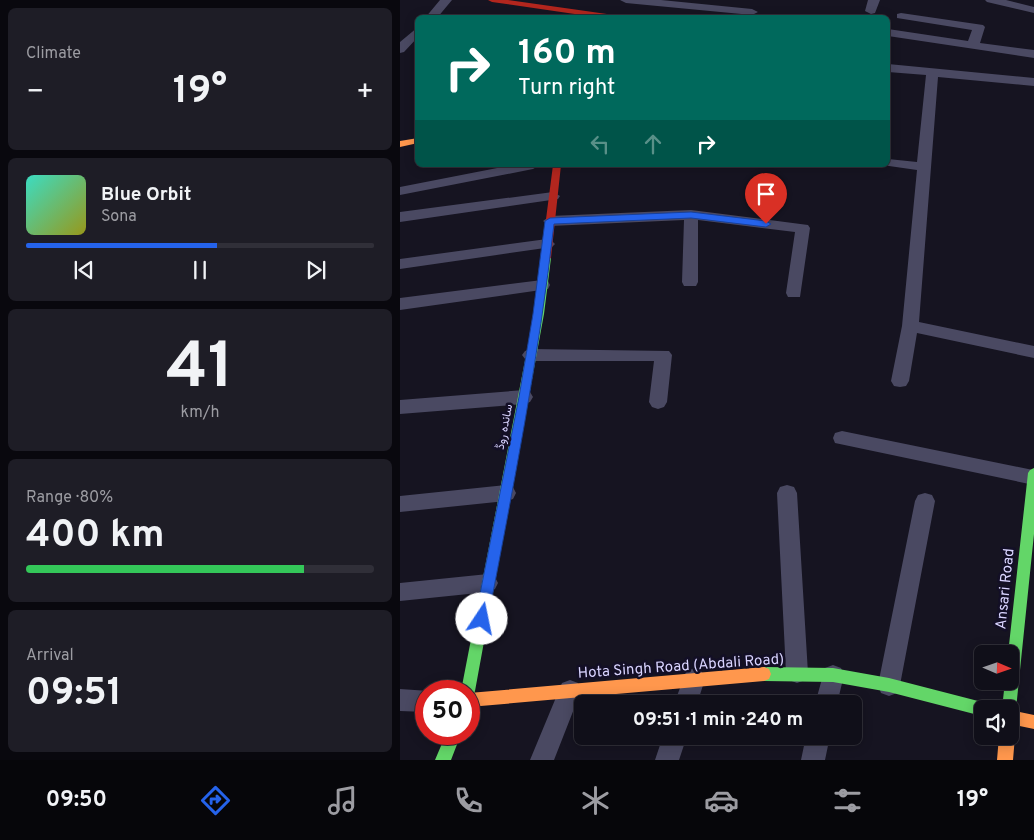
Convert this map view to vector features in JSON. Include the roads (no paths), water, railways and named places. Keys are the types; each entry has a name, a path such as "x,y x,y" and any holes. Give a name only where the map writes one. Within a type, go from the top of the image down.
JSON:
{"main road":[{"path":"492,0 600,15"},
{"path":"615,15 625,0"},
{"path":"400,144 415,141"},
{"name":"ساندہ روڈ","path":"470,680 532,355 557,167"},
{"name":"Ansari Road","path":"1010,700 1034,473"},
{"name":"Hota Singh Road (Abdali Road)","path":"480,699 694,679 797,673 833,675 889,685 974,708"},
{"path":"1019,719 1034,722"},
{"path":"443,760 449,745"},
{"path":"1005,760 1006,745"}],"street":[{"path":"433,15 446,0"},
{"path":"625,0 751,15 757,0"},
{"path":"991,0 1034,10"},
{"path":"663,15 668,4"},
{"path":"901,16 978,27 973,45"},
{"path":"890,34 1034,54"},
{"path":"890,68 1034,82"},
{"path":"900,381 910,326 932,73"},
{"path":"890,163 924,167"},
{"path":"400,191 523,167"},
{"path":"400,217 553,196"},
{"path":"550,221 691,215 803,228 794,293"},
{"path":"690,282 691,215"},
{"path":"400,264 547,244"},
{"path":"400,304 542,285"},
{"path":"910,326 1034,352"},
{"path":"532,355 662,355 658,402"},
{"path":"400,407 524,397"},
{"path":"842,438 1034,478"},
{"path":"787,492 797,673"},
{"path":"400,504 506,493"},
{"path":"889,685 925,502"},
{"path":"400,592 488,584"},
{"path":"828,695 833,675"},
{"path":"688,695 694,679"},
{"path":"542,760 570,691"},
{"path":"400,700 415,700"},
{"path":"667,760 671,745"},
{"path":"812,760 816,745"}]}
